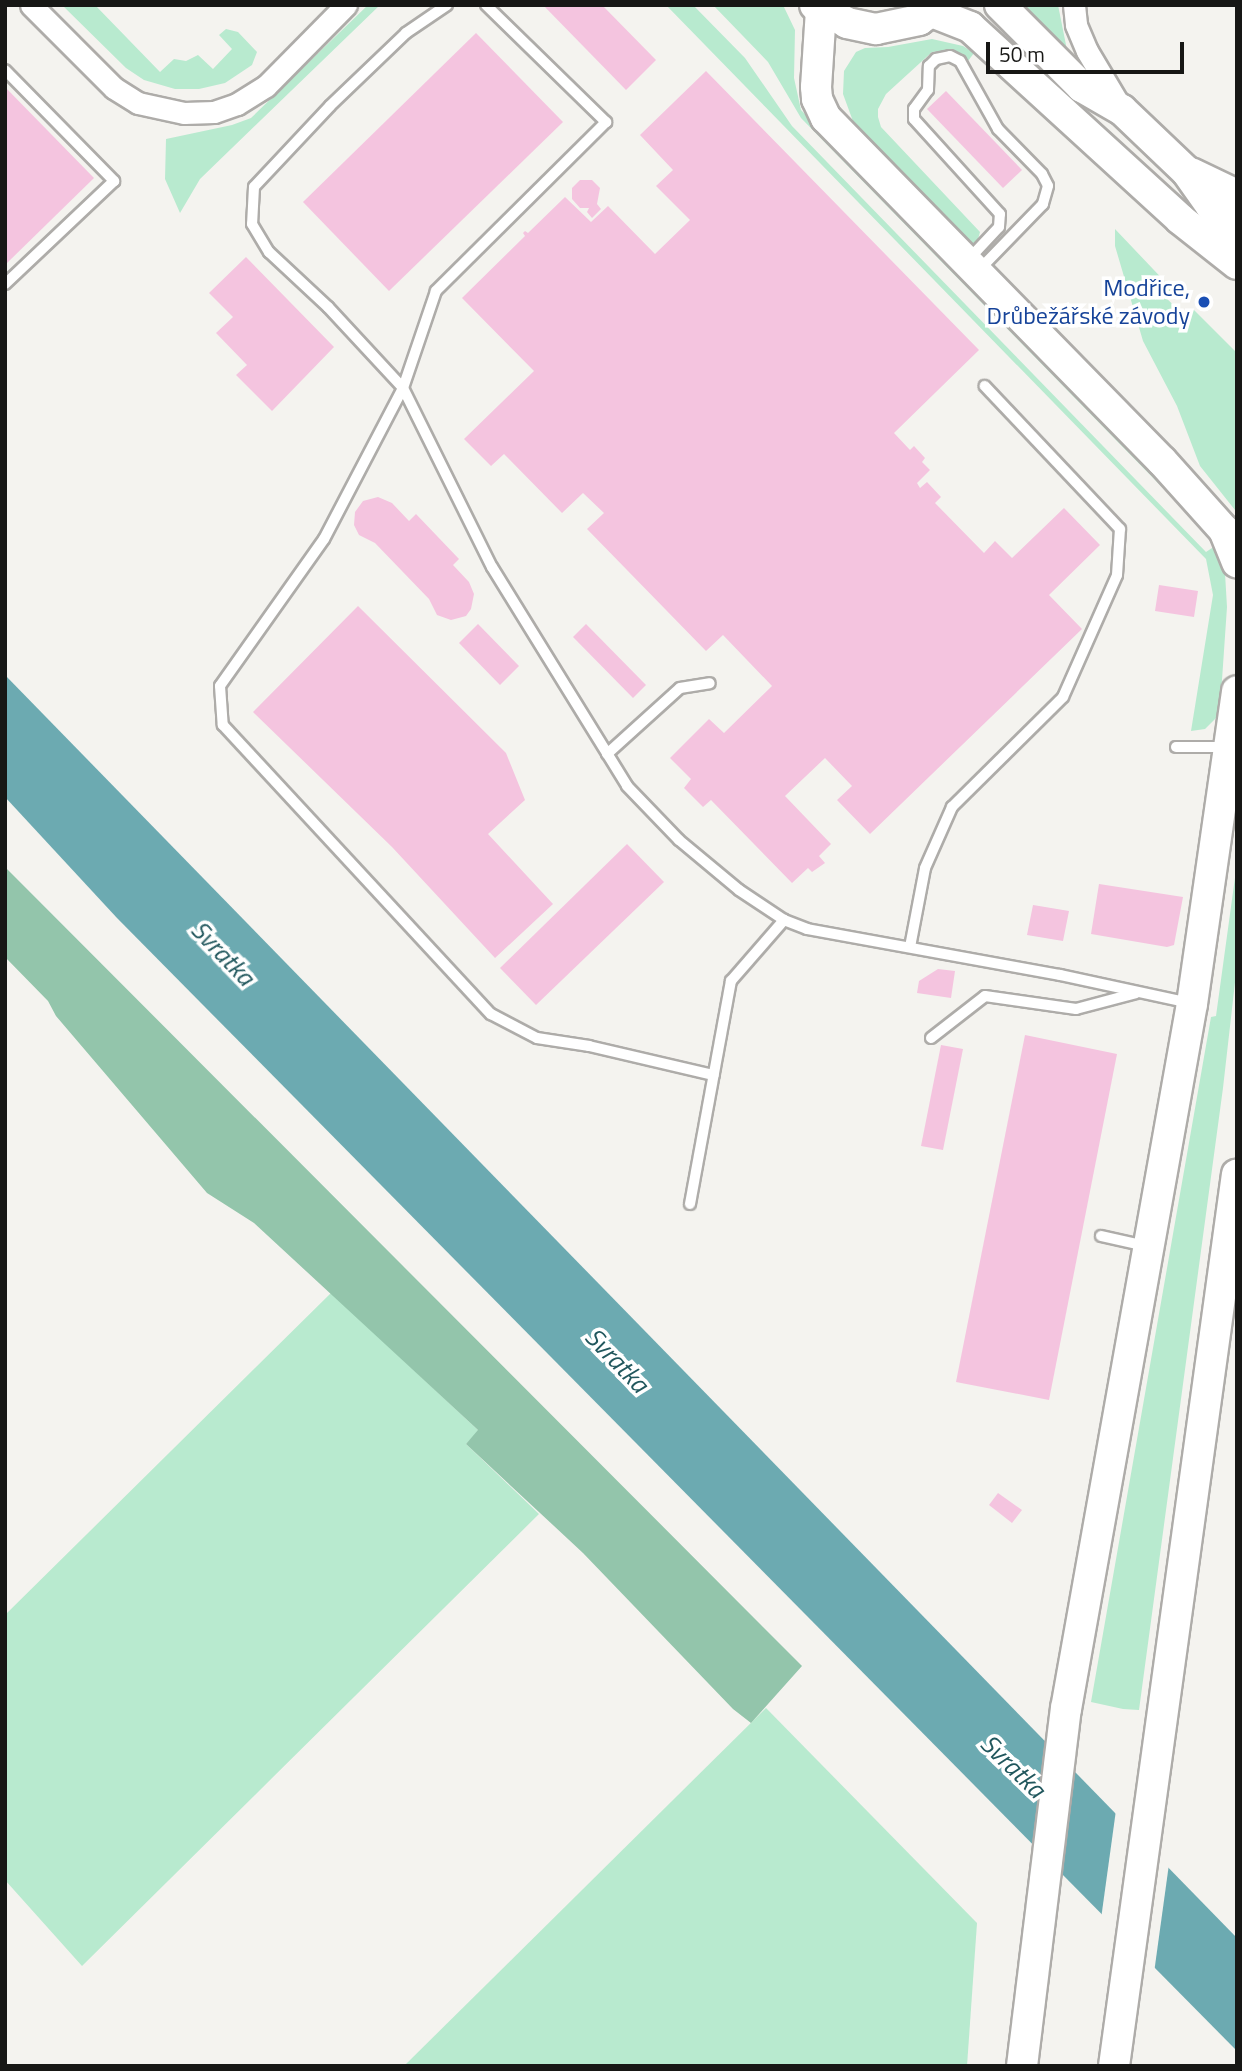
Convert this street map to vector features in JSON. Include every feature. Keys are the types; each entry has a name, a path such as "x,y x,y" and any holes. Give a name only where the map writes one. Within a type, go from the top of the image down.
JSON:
{"street":[{"path":"31,5 114,88 138,103 184,113 214,112 237,104 266,86 346,5"},
{"path":"1000,5 1082,87 1122,110 1187,172 1211,206 1237,230"},
{"path":"1074,5 1076,24 1087,51 1122,110"},
{"path":"1237,264 1180,219 970,27 936,9 905,25 876,29 847,23 818,8 816,87 820,109 1224,530 1237,562"},
{"path":"1187,172 1237,195"},
{"path":"1180,219 1237,289"},
{"path":"1022,2066 1066,1709 1192,1004 1237,691"},
{"path":"1114,2066 1237,1174"}],"lane":[{"path":"447,5 405,33 330,106 254,187 252,224 269,252 328,307 403,388 492,567 627,786 679,840 740,890 784,920 807,929 1192,1004"},
{"path":"486,5 606,122 436,291 403,388 324,539 220,687 223,725 491,1014 537,1038 589,1046 714,1075"},
{"path":"950,56 960,61 998,129 1042,174 1048,186 1043,204 971,267 999,227 1000,214 914,118 914,109 928,90 929,66 936,59 950,56"},
{"path":"5,70 114,181 5,284"},
{"path":"910,947 925,867 952,807 1063,696 1117,575 1120,529 985,386"},
{"path":"607,754 680,688 710,683"},
{"path":"1176,747 1229,747"},
{"path":"690,1204 731,981 784,920"},
{"path":"931,1038 985,996 1076,1009 1139,992"},
{"path":"1101,1236 1148,1246"}],"green space":[{"path":"62,5 95,5 160,72 174,59 186,61 198,55 213,69 232,49 219,35 226,29 238,32 257,52 252,65 225,83 199,89 175,89 144,80 126,68"},
{"path":"368,5 380,5 200,179 180,213 165,179 166,139 232,125 251,118"},
{"path":"666,5 693,5 745,58 792,126 1206,552 1218,544 1225,573 1227,607 1220,709 1216,718 1205,729 1191,731 1213,595 1206,559"},
{"path":"713,5 783,5 795,30 794,78 801,110 1161,480 1203,529 801,118 768,62"},
{"path":"1022,5 1058,5 1067,50 1065,56 1019,14"},
{"path":"932,39 963,46 974,53 968,61 952,50 932,52 886,94 878,109 878,117 881,127 980,232 977,243 967,243 854,124 843,94 844,71 856,52 865,48"},
{"path":"1115,229 1172,289 1164,296 1186,317 1193,309 1237,353 1235,510 1200,466 1177,406 1143,341 1115,246"},
{"path":"1237,863 1237,965 1223,1088 1139,1710 1123,1709 1091,1702 1211,1017 1216,1016"},
{"path":"5,867 802,1666 751,1723 733,1709 583,1553 466,1444 478,1430 254,1223 207,1193 56,1016 48,1001 5,957"},
{"path":"331,1293 479,1431 466,1444 539,1514 82,1966 5,1880 5,1615"},
{"path":"766,1708 977,1923 967,2066 404,2066"}],"water":[{"name":"Svratka","path":"5,675 1237,1938 1237,2051 117,918 5,797"}],"pier":[{"path":"1116,1810 1169,1864 1154,1973 1101,1919"}],"building":[{"path":"543,5 602,5 656,60 626,90"},
{"path":"476,33 563,122 389,291 303,202"},
{"path":"706,71 979,350 894,433 910,450 914,446 925,458 922,462 930,470 917,483 920,488 927,482 941,497 935,503 984,553 995,541 1012,558 1064,508 1100,545 1049,595 1082,629 870,834 837,800 852,786 825,758 785,796 831,844 819,856 825,863 812,872 808,868 792,883 711,800 703,807 684,788 691,779 670,758 709,719 724,733 772,686 723,635 706,651 587,529 604,513 583,493 562,513 504,454 491,466 464,439 534,371 462,298 525,236 525,231 528,233 565,197 591,222 608,206 655,254 690,220 656,186 673,170 640,135"},
{"path":"5,87 94,178 5,265"},
{"path":"946,91 1022,170 1003,188 927,109"},
{"path":"580,180 592,180 600,188 597,204 601,209 592,218 587,212 589,208 580,208 572,199 572,188"},
{"path":"246,257 334,347 272,411 236,375 247,365 216,333 233,317 209,293"},
{"path":"378,497 392,503 409,521 416,514 459,559 453,565 469,582 474,594 471,609 466,616 451,620 437,615 429,599 375,543 359,535 354,525 355,512 363,501"},
{"path":"1159,585 1198,591 1194,617 1155,611"},
{"path":"358,606 506,753 525,800 488,834 553,904 495,958 392,847 253,712"},
{"path":"478,624 519,666 500,685 459,643"},
{"path":"586,624 646,685 633,698 573,637"},
{"path":"627,844 664,882 536,1005 500,968"},
{"path":"1099,884 1183,897 1174,945 1167,947 1091,934"},
{"path":"1033,905 1069,911 1063,941 1027,935"},
{"path":"938,969 955,971 951,998 917,993 919,981"},
{"path":"1025,1035 1117,1054 1049,1400 956,1382"},
{"path":"941,1045 963,1049 943,1150 921,1146"},
{"path":"998,1493 1022,1510 1012,1523 989,1505"}],"place":[{"name":"Modřice, Drůbežářské závody","path":"1204,302"}]}
